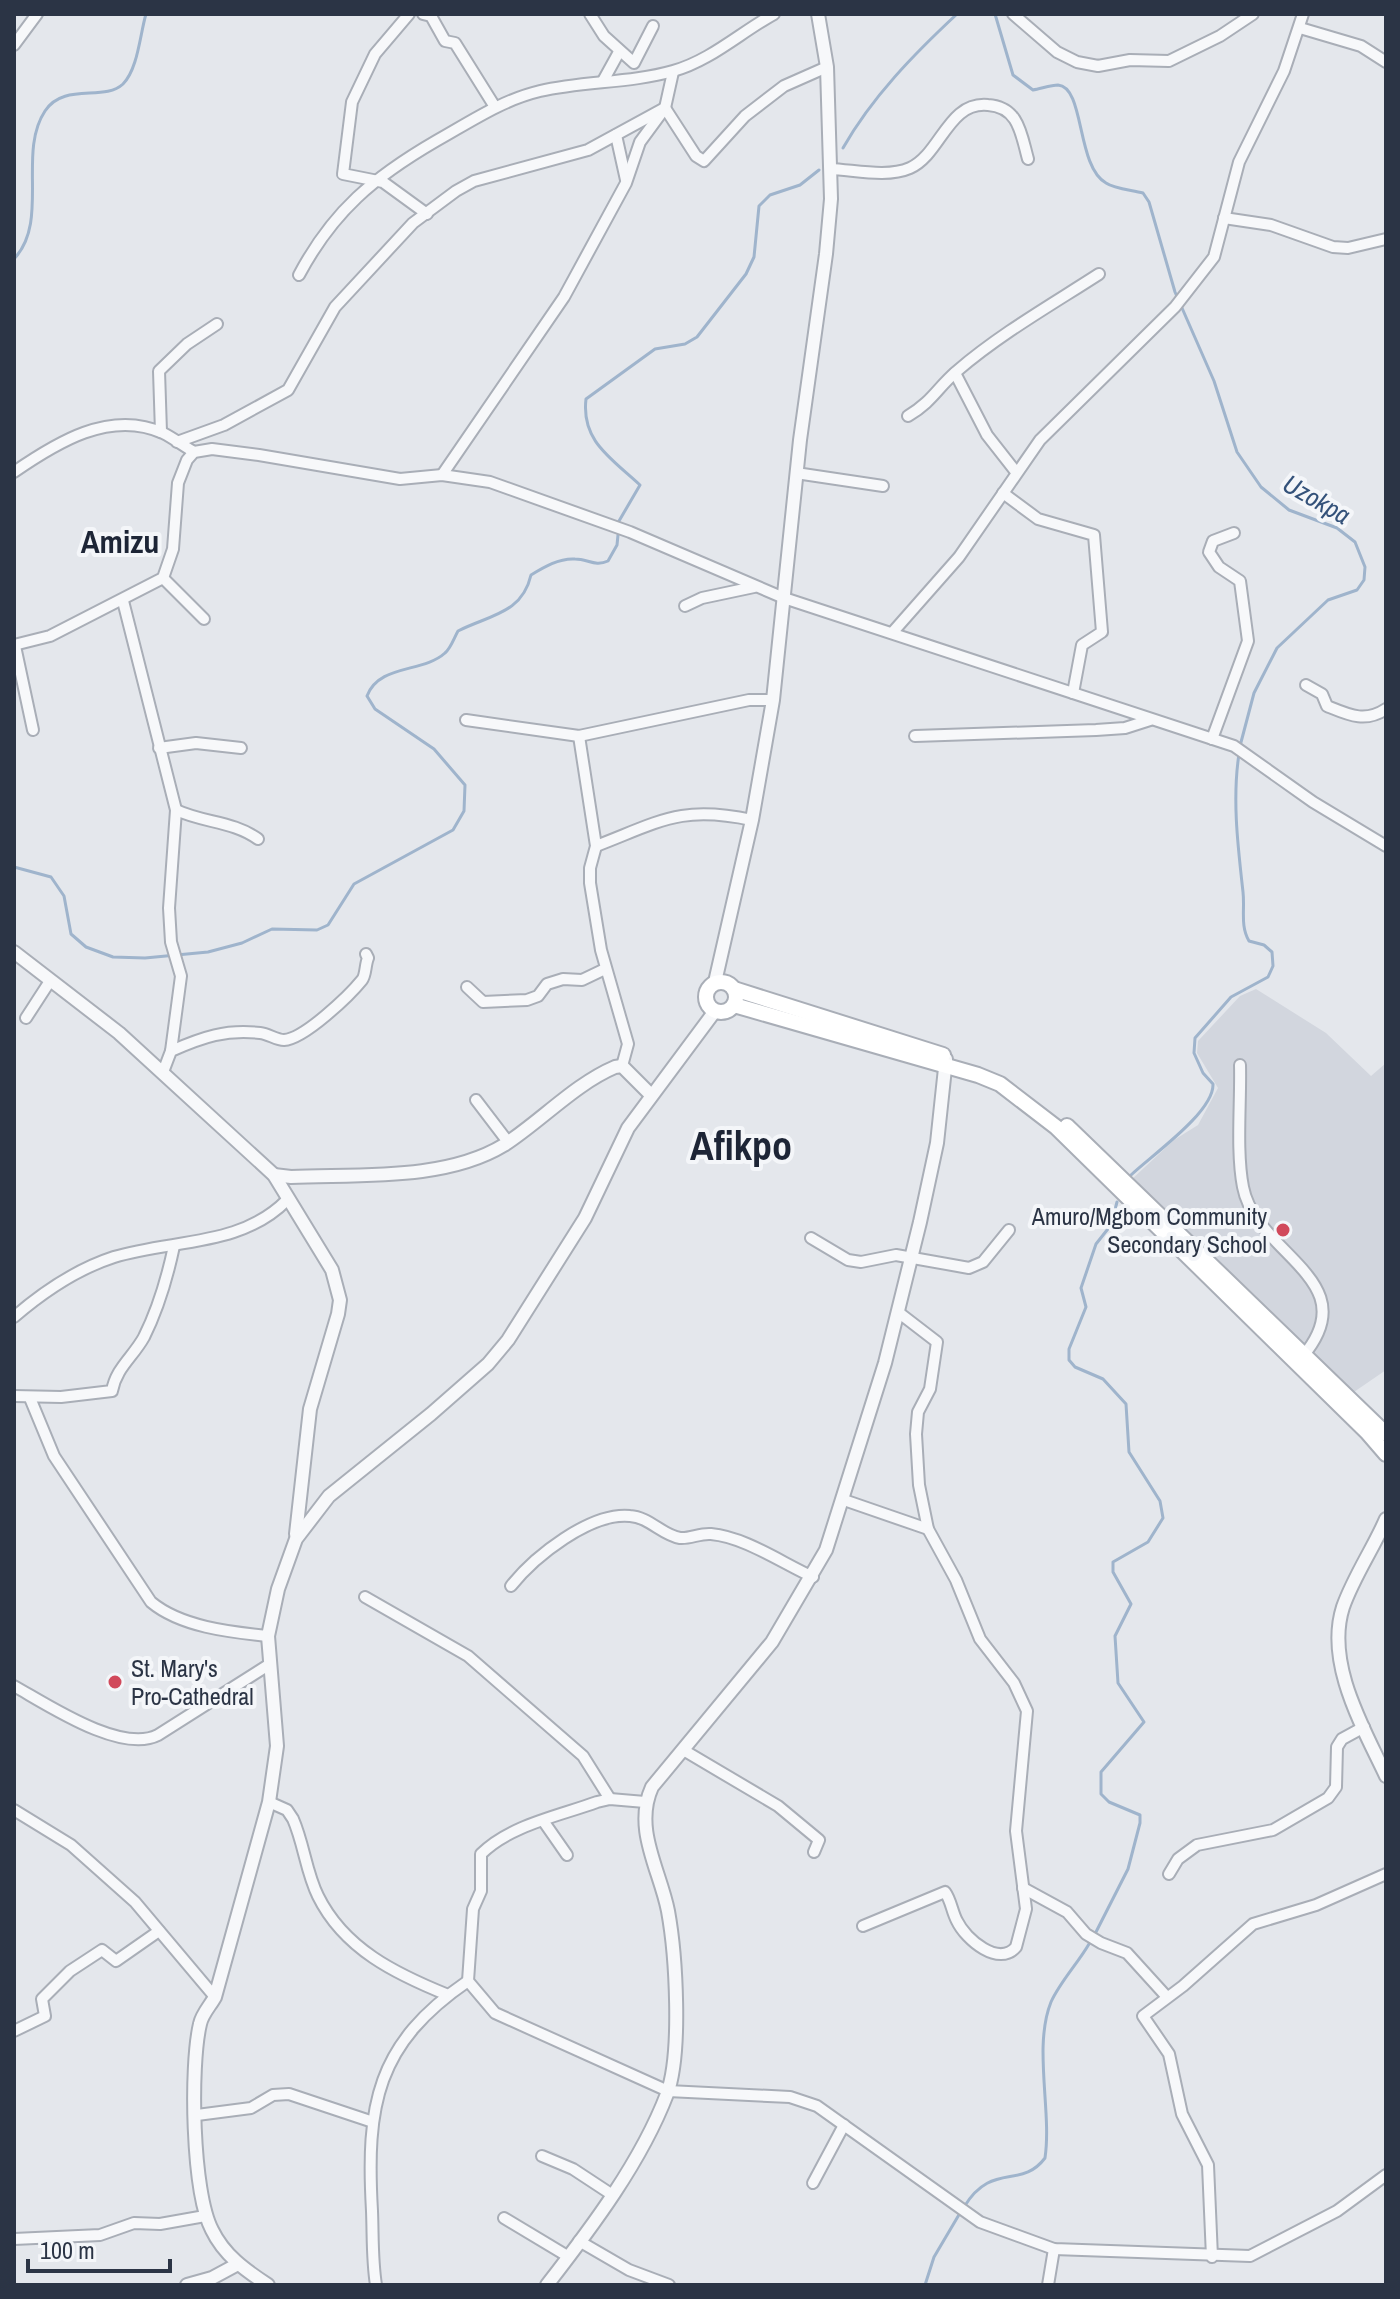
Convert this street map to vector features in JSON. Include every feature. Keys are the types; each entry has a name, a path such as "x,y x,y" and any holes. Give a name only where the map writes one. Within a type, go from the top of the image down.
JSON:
{"main road":[{"path":"734,997 726,1011 715,1011 706,998 715,982 726,983 734,997 1004,1078 1052,1112 1386,1434"},
{"path":"946,1060 1000,1084 1056,1127 1386,1454"}],"street":[{"path":"14,45 37,14"},
{"path":"409,14 375,54 352,102 343,174 383,182 427,214"},
{"path":"423,14 431,16 445,41 455,43 495,107"},
{"path":"590,14 619,52 634,63"},
{"path":"299,275 318,240 357,194 402,160 495,107 546,90 673,72 699,61 774,14"},
{"path":"715,982 752,820 773,700 796,473 826,254 830,169 827,67 818,14"},
{"path":"1013,14 1057,52 1077,62 1098,66 1130,60 1169,61 1220,36 1253,14"},
{"path":"892,633 959,557 1016,472 1069,408 1175,307 1214,257 1239,162 1284,71 1303,14"},
{"path":"634,77 634,63 653,26"},
{"path":"1300,28 1361,46 1386,62"},
{"path":"603,81 619,52"},
{"path":"665,108 696,156 704,161 745,116 784,86 827,67"},
{"path":"442,475 564,297 626,183 640,142 665,108 673,72"},
{"path":"830,169 891,173 911,167 924,157 952,120 968,108 985,104 1003,107 1012,113 1028,159"},
{"path":"177,442 224,425 288,390 335,307 392,244 427,214 474,181 588,150 665,108"},
{"path":"616,135 626,183"},
{"path":"1224,218 1271,225 1333,247 1348,248 1386,239"},
{"path":"908,416 931,403 955,373 1025,321 1099,274"},
{"path":"161,432 159,371 187,344 217,324"},
{"path":"955,373 987,435 1016,472"},
{"path":"14,472 88,431 119,424 161,432 194,452"},
{"path":"33,730 14,646 50,636 163,578 173,549 178,483 187,460 194,452 212,449 400,479 442,475 490,482 630,532 784,598 1240,748 1313,802 1386,846"},
{"path":"796,473 883,486"},
{"path":"1003,493 1038,519 1094,535 1102,632 1082,645 1073,693"},
{"path":"1212,739 1248,641 1240,581 1219,567 1209,552 1213,541 1234,533"},
{"path":"163,578 204,619"},
{"path":"685,606 702,598 756,586"},
{"path":"123,601 176,810 169,908 173,950 181,976 171,1051 163,1072"},
{"path":"1306,685 1322,694 1327,706 1352,717 1374,717 1386,709"},
{"path":"466,720 579,736 749,700 773,700"},
{"path":"915,736 1096,730 1125,728 1150,720"},
{"path":"579,736 596,846 590,868 590,883 605,969 628,1044 622,1066"},
{"path":"159,748 196,743 241,748"},
{"path":"176,810 195,819 240,826 258,839"},
{"path":"596,846 678,815 714,812 752,820"},
{"path":"14,952 119,1033 274,1175 332,1270 340,1300 335,1332 321,1365 310,1409 296,1539 278,1589 268,1636 277,1746 269,1802 215,1997 201,2020 194,2059 199,2183 205,2216 222,2246 238,2264 268,2285"},
{"path":"171,1051 208,1035 234,1030 267,1034 282,1040 293,1038 326,1015 362,980 368,958 366,954"},
{"path":"467,987 483,1002 513,1003 538,996 547,984 563,979 582,980 605,969"},
{"path":"26,1018 50,981"},
{"path":"296,1539 326,1499 431,1414 498,1352 585,1218 616,1151 650,1094 715,1011"},
{"path":"547,2285 635,2159 668,2091 674,2045 673,1939 666,1900 650,1851 645,1802 652,1787 685,1751 772,1642 813,1577 844,1500 898,1312 937,1143 946,1060"},
{"path":"1240,1065 1243,1189 1271,1238 1315,1282 1324,1309 1323,1328 1303,1356"},
{"path":"622,1066 650,1094"},
{"path":"274,1175 412,1171 477,1158 508,1142 605,1071 622,1066"},
{"path":"476,1100 508,1142"},
{"path":"14,1317 70,1277 112,1258 223,1237 267,1217 287,1200 305,1176"},
{"path":"811,1238 848,1260 861,1262 887,1254 956,1267 977,1267 1009,1230"},
{"path":"14,1396 30,1398 112,1391 118,1371 142,1340 164,1294 174,1246"},
{"path":"863,1926 945,1892 958,1925 995,1956 1003,1956 1016,1947 1024,1927 1026,1909 1016,1831 1027,1711 1019,1690 980,1639 956,1580 928,1529 919,1485 916,1434 920,1405 930,1389 937,1342 898,1312"},
{"path":"30,1398 54,1456 151,1602 163,1612 181,1619 268,1636"},
{"path":"301,1496 311,1502 326,1499"},
{"path":"844,1500 928,1529"},
{"path":"511,1586 552,1545 582,1529 628,1515 643,1518 677,1537 711,1534 729,1538 813,1577"},
{"path":"1385,1525 1343,1608 1337,1640 1343,1670 1386,1776"},
{"path":"365,1597 468,1656 583,1756 610,1799"},
{"path":"14,1686 119,1738 141,1741 158,1735 270,1664"},
{"path":"1169,1874 1178,1859 1197,1845 1273,1830 1328,1798 1336,1787 1337,1747 1342,1739 1364,1727"},
{"path":"685,1751 798,1820 819,1840 814,1852"},
{"path":"645,1802 610,1799 513,1833 481,1854 481,1891 473,1909 468,1981 495,2013 668,2091 790,2097 817,2106 980,2222 1054,2249 1250,2256 1337,2211 1386,2175"},
{"path":"269,1802 287,1810 299,1832 317,1894 361,1951 402,1975 448,1995"},
{"path":"14,1810 71,1845 135,1902 215,1997"},
{"path":"544,1822 567,1855"},
{"path":"1212,2257 1208,2165 1182,2114 1169,2054 1143,2016 1253,1924 1316,1905 1386,1874"},
{"path":"1023,1888 1067,1912 1086,1934 1127,1953 1167,1997"},
{"path":"14,2031 45,2016 42,1999 91,1957 102,1950 116,1961 159,1931"},
{"path":"376,2285 371,2257 373,2122 379,2090 399,2049 419,2018 468,1981"},
{"path":"197,2115 251,2108 273,2095 289,2094 373,2122"},
{"path":"813,2183 844,2125"},
{"path":"542,2156 573,2169 611,2194"},
{"path":"14,2239 100,2235 134,2223 187,2221 205,2216"},
{"path":"504,2218 569,2257"},
{"path":"579,2241 629,2270 669,2285"},
{"path":"1048,2285 1054,2249"},
{"path":"187,2285 212,2278 238,2264"}],"shaded area":[{"name":"Amuro/Mgbom Community Secondary School","path":"1256,989 1326,1033 1371,1076 1386,1063 1386,1370 1351,1394 1131,1180 1174,1140 1198,1125 1218,1088 1197,1053 1198,1041 1240,996"}],"waterway":[{"path":"14,259 25,243 30,226 33,146 45,111 63,97 105,92 123,84 135,61 146,14"},
{"path":"843,148 867,111 895,77 957,14"},
{"name":"Uzokpa","path":"995,14 1013,75 1033,90 1058,85 1067,89 1073,99 1096,174 1110,185 1143,193 1149,202 1175,292 1214,381 1237,452 1261,487 1289,510 1337,528 1355,542 1365,567 1364,580 1357,590 1328,600 1277,648 1254,693 1240,746"},
{"path":"619,521 640,485 593,438 588,426 586,399 655,349 685,344 697,337 746,274 754,257 759,206 770,195 800,185 819,170"},
{"path":"14,867 51,877 64,896 71,934 86,947 113,957 145,958 208,952 242,943 272,929 317,930 328,925 354,884 453,830 464,811 465,785 434,749 375,709 367,696 373,686 391,674 425,664 445,653 458,631 512,606 527,588 531,575 546,566 569,559 599,563 608,561 617,545 618,535"},
{"name":"Uzokpa","path":"1131,1175 1193,1120 1211,1095 1213,1084 1203,1073 1194,1053 1195,1038 1231,997 1268,977 1273,966 1272,952 1264,945 1249,941 1243,917 1236,806 1239,754"},
{"path":"1096,1932 1128,1869 1140,1823 1140,1815 1109,1802 1101,1794 1101,1772 1144,1722 1118,1683 1115,1636 1131,1604 1113,1572 1113,1562 1148,1542 1163,1518 1160,1501 1129,1452 1126,1404 1103,1379 1075,1367 1069,1360 1069,1349 1086,1307 1081,1288 1096,1244 1111,1225 1117,1202"},
{"path":"964,2207 985,2184 1026,2173 1045,2158 1043,2039 1046,2020 1051,2002 1089,1944"},
{"path":"925,2285 934,2257 960,2213"}],"place":[{"name":"Amuro/Mgbom Community Secondary School","path":"1283,1230"},
{"name":"St. Mary's Pro-Cathedral","path":"115,1682"}],"district":[{"name":"Amizu","path":"120,541"},
{"name":"Afikpo","path":"741,1145"}]}
